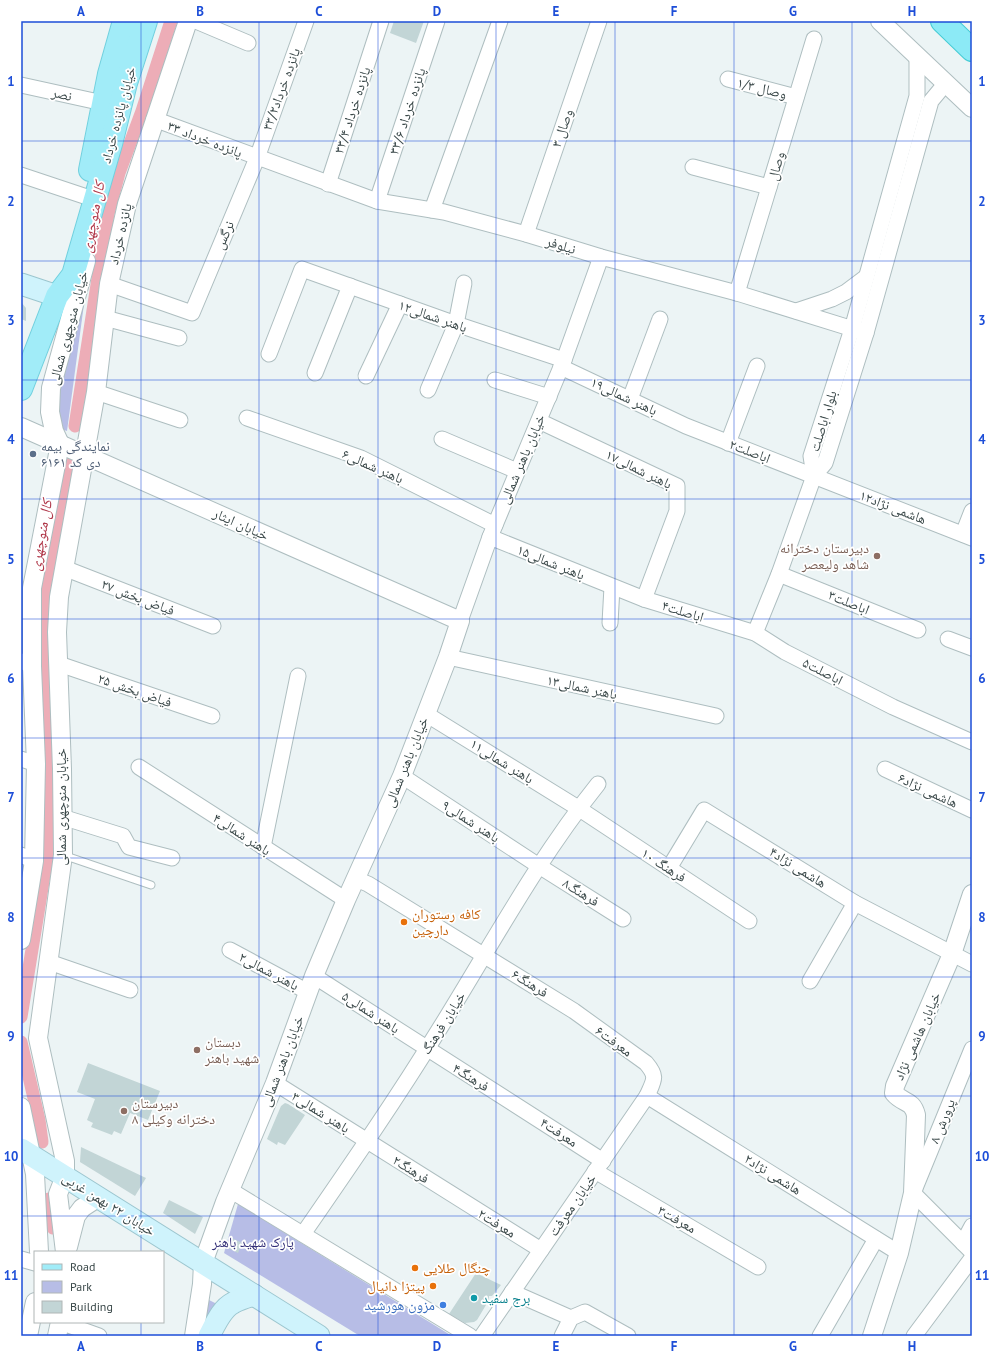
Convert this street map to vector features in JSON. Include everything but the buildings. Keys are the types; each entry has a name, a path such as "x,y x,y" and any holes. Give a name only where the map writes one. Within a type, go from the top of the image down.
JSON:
{"highway":[{"path":"942,21 972,50"}],"main road":[{"name":"خیابان پانزده خرداد","path":"21,389 57,296 73,275 87,206 103,103 109,74 124,21"},
{"name":"خیابان پانزده خرداد","path":"87,206 111,144 126,83 146,21"},
{"path":"21,284 57,296"},
{"name":"خیابان ۲۲ بهمن غربی","path":"26,1153 99,1197 254,1295 309,1333"},
{"path":"209,1336 216,1321 225,1310 233,1303 254,1295"}],"street":[{"name":"پانزده خرداد","path":"84,454 96,392 109,284 126,204 188,21"},
{"path":"196,21 248,44"},
{"name":"پانزده خرداد۳۳/۲","path":"257,158 306,21"},
{"name":"پانزده خرداد ۳۳/۴","path":"328,184 381,21"},
{"name":"پانزده خرداد ۳۳/۶","path":"377,201 437,21"},
{"path":"432,210 500,21"},
{"name":"وصال ۳","path":"526,234 599,21"},
{"path":"880,21 972,108"},
{"name":"وصال","path":"737,293 814,39"},
{"name":"بلوار اباصلت","path":"755,633 779,574 814,476 825,463 859,331 924,99 917,56"},
{"name":"وصال ۱/۳","path":"728,79 796,97"},
{"name":"بلوار اباصلت","path":"859,331 866,277 924,99 946,83"},
{"name":"نصر","path":"21,85 103,103"},
{"name":"پانزده خرداد ۳۳","path":"154,119 257,158"},
{"name":"نیلوفر","path":"257,158 377,201 444,212 526,234 601,258 737,293 859,331"},
{"name":"نرگس","path":"109,284 192,313 257,158"},
{"path":"693,167 769,187"},
{"path":"21,175 87,206"},
{"name":"خیابان منوچهری شمالی","path":"21,940 28,858 27,664 32,588 60,444 54,431 50,412 51,388 93,236 87,206"},
{"name":"خیابان باهنر شمالی","path":"194,1336 202,1284 203,1263 230,1190 275,1083 311,984 346,900 402,776 448,657 492,531 563,364 601,258"},
{"name":"باهنر شمالی۱۲","path":"269,354 302,269 563,364"},
{"path":"796,311 832,299 846,292 866,277"},
{"path":"428,390 456,324 464,283"},
{"path":"315,373 350,286"},
{"path":"366,376 400,304"},
{"path":"105,318 180,338"},
{"path":"630,399 660,319"},
{"name":"باهنر شمالی۱۹","path":"563,364 686,426"},
{"path":"728,443 757,366"},
{"path":"495,380 549,397"},
{"path":"96,392 180,420"},
{"name":"باهنر شمالی۶","path":"247,418 361,458 492,531"},
{"name":"باهنر شمالی۱۷","path":"538,421 676,486 677,511 644,599"},
{"name":"اباصلت۲","path":"686,426 814,476"},
{"name":"خیابان ایثار","path":"21,427 460,621"},
{"path":"442,439 517,471"},
{"name":"خیابان منوچهری شمالی","path":"66,1251 58,1194 65,1176 65,1161 38,1038 63,855 57,632 58,598 84,454"},
{"name":"هاشمی نژاد۱۲","path":"814,476 968,536"},
{"path":"968,536 972,510"},
{"name":"باهنر شمالی۱۵","path":"492,531 612,586"},
{"name":"فیاض بخش ۲۷","path":"64,568 213,626"},
{"name":"اباصلت۳","path":"779,574 918,630"},
{"path":"610,624 612,586"},
{"name":"اباصلت۴","path":"612,586 644,599 755,633"},
{"name":"اباصلت۵","path":"755,633 785,652 893,707 972,742"},
{"path":"948,639 972,648"},
{"name":"باهنر شمالی۱۳","path":"448,657 716,716"},
{"name":"فیاض بخش ۲۵","path":"59,664 212,716"},
{"path":"262,847 298,676"},
{"name":"باهنر شمالی۱۱","path":"426,714 578,808"},
{"name":"باهنر شمالی۴","path":"139,767 346,900"},
{"name":"هاشمی نژاد۶","path":"885,769 972,810"},
{"name":"باهنر شمالی۹","path":"402,776 539,866"},
{"name":"خیابان فرهنگ","path":"303,1234 428,1049 539,866 578,808 598,784"},
{"name":"فرهنگ ۱۰","path":"578,808 749,921"},
{"name":"هاشمی نژاد۴","path":"669,868 704,810 856,903 972,964"},
{"path":"62,817 123,836 129,847 172,858"},
{"name":"فرهنگ۸","path":"539,866 623,919"},
{"name":"فرهنگ۶","path":"356,879 368,884 574,1011"},
{"name":"خیابان هاشمی نژاد","path":"872,1336 899,1253 913,1193 916,1115 914,1108 910,1103 899,1098 894,1092 895,1086 952,954 972,894"},
{"path":"810,981 856,903"},
{"name":"باهنر شمالی۲","path":"230,950 311,984"},
{"path":"49,962 130,990"},
{"name":"باهنر شمالی۵","path":"311,984 428,1049"},
{"name":"معرفت۶","path":"574,1011 646,1063 653,1071"},
{"name":"فرهنگ۴","path":"428,1049 515,1104"},
{"name":"پرورش ۸","path":"913,1193 972,1049"},
{"name":"خیابان معرفت","path":"482,1336 647,1096 654,1080 653,1071"},
{"name":"باهنر شمالی۳","path":"275,1083 367,1141"},
{"name":"هاشمی نژاد۲","path":"647,1096 899,1253"},
{"name":"معرفت۴","path":"515,1104 599,1166"},
{"path":"21,1107 26,1153 36,1184 39,1251"},
{"name":"فرهنگ۲","path":"367,1141 454,1196"},
{"name":"معرفت۳","path":"599,1166 758,1267"},
{"path":"230,1190 470,1336"},
{"path":"913,1193 968,1247"},
{"name":"معرفت۲","path":"454,1196 541,1250"},
{"path":"66,1251 76,1216 82,1208 99,1197"},
{"path":"968,1247 972,1226"},
{"path":"820,1336 876,1239"},
{"path":"914,1336 972,1258"},
{"path":"21,1259 34,1263"},
{"path":"512,1292 571,1318"},
{"path":"28,1336 34,1307"},
{"path":"562,1336 571,1318 586,1312 628,1336"},
{"path":"58,1336 60,1323"},
{"path":"63,1323 99,1336"}],"lane":[{"path":"63,855 151,885"}],"green space":[{"path":"84,304 67,431 58,428 55,409 71,343"},
{"name":"پارک شهید باهنر","path":"238,1204 452,1336 360,1336 224,1253"},
{"path":"205,1298 219,1305 204,1336"}],"waterway":[{"name":"کال منوچهری","path":"75,426 108,214 119,173 142,111 171,21"},
{"name":"کال منوچهری","path":"21,1017 49,845 46,675 43,615 70,464"},
{"name":"کال منوچهری","path":"21,1042 39,1120 42,1142"},
{"name":"کال منوچهری","path":"49,1199 53,1228"}],"place":[{"name":"نمایندگی بیمه دی کد ۶۱۶۱","path":"33,454"},
{"name":"دبیرستان دخترانه شاهد ولیعصر","path":"877,556"},
{"name":"کافه رستوران دارچین","path":"404,922"},
{"name":"دبستان شهید باهنر","path":"197,1050"},
{"name":"دبیرستان دخترانه وکیلی ۸","path":"124,1111"},
{"name":"چنگال طلایی","path":"415,1268"},
{"name":"پیتزا دانیال","path":"433,1286"},
{"name":"برج سفید","path":"474,1298"},
{"name":"مزون هورشید","path":"443,1305"}]}
